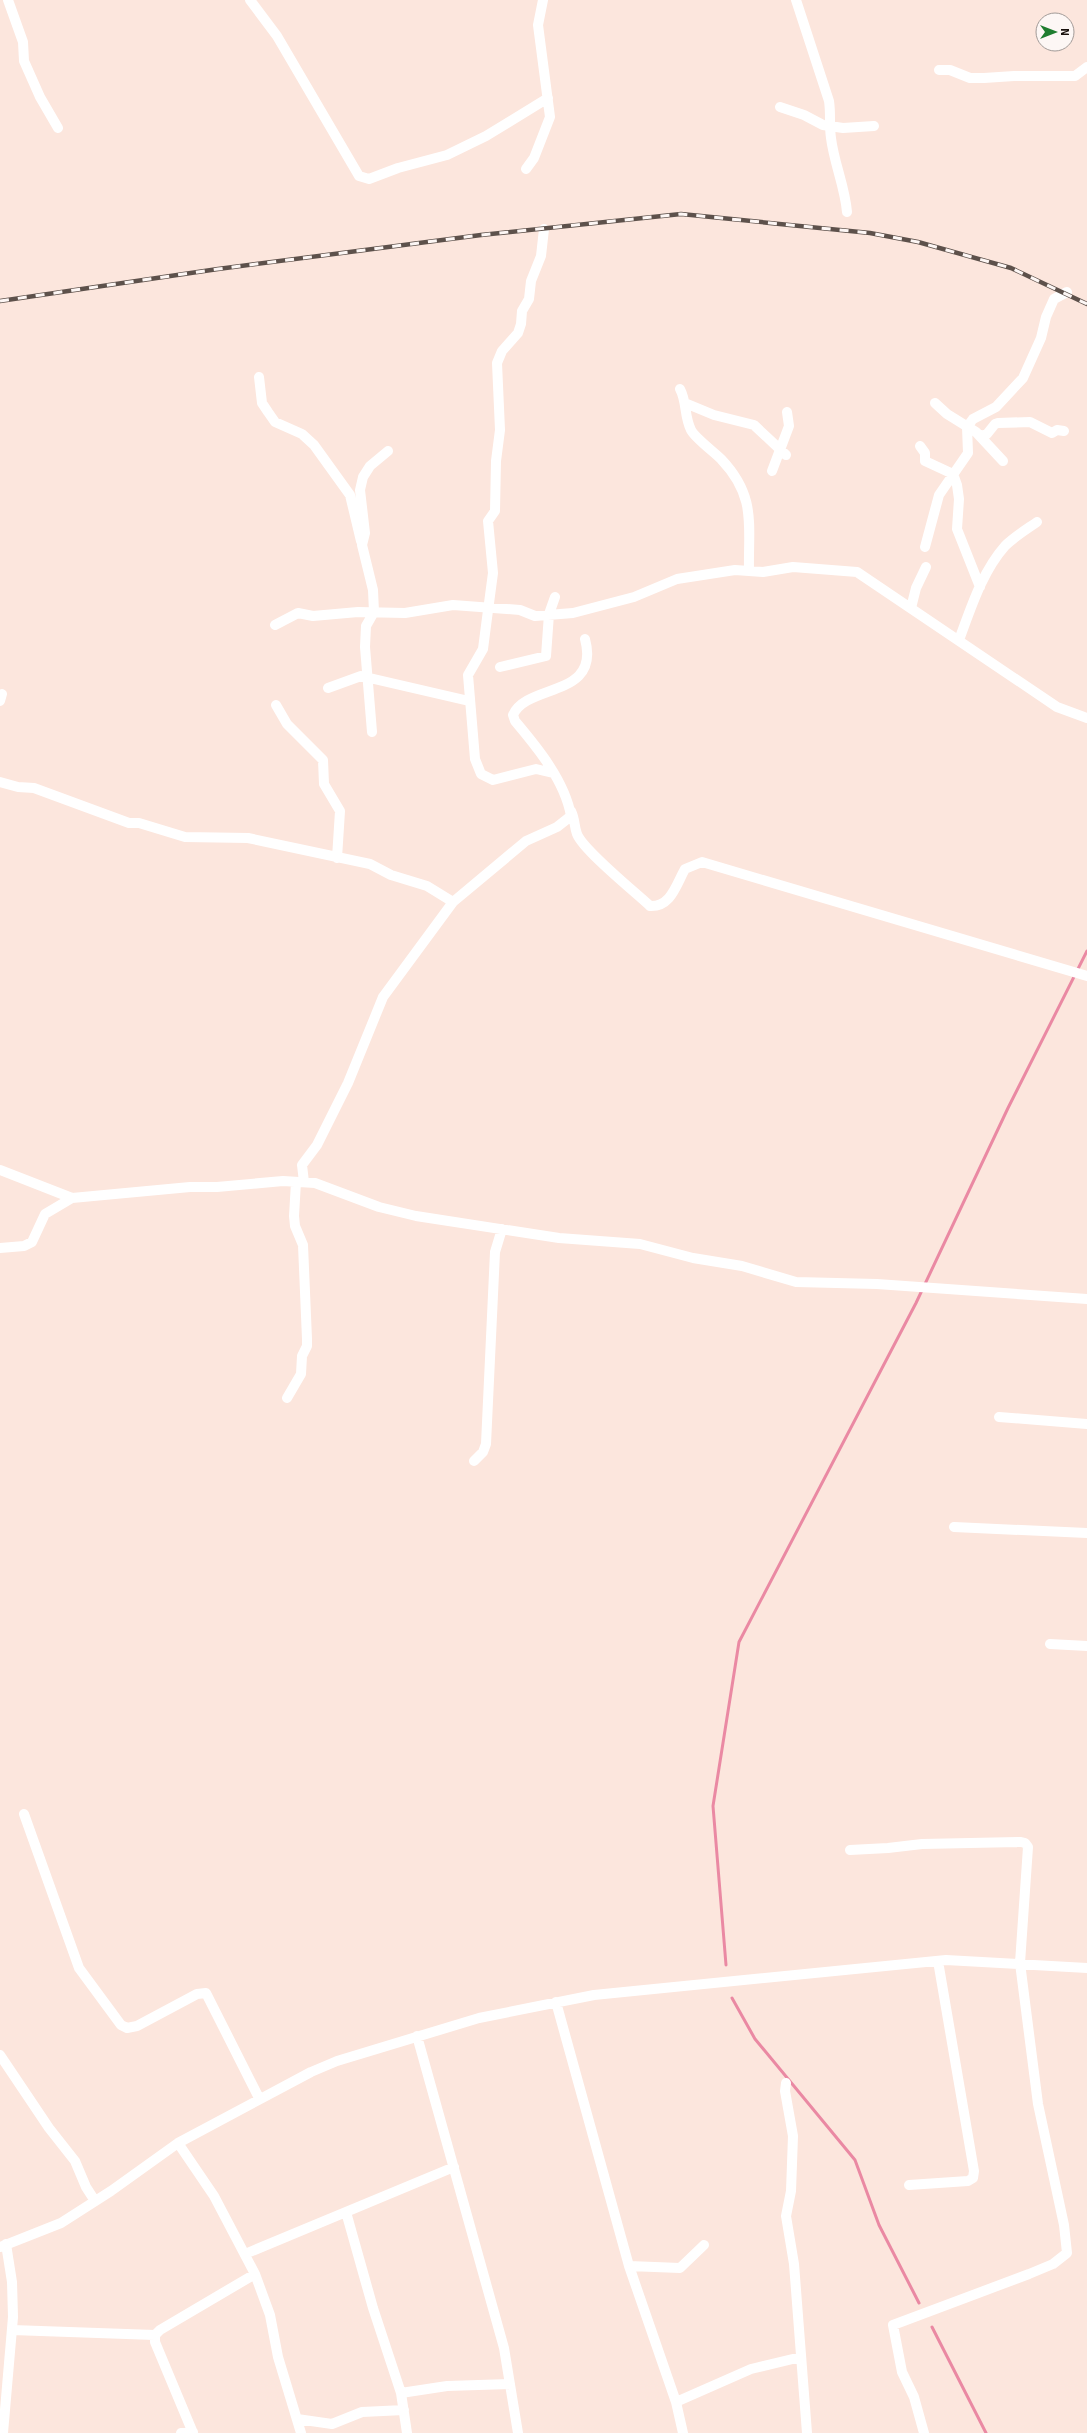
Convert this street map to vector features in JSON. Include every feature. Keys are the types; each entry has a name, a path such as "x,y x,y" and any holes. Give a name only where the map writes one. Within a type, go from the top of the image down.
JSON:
{"street":[{"path":"8,0 23,42 24,61 40,97 58,128"},
{"path":"250,0 277,36 359,176 369,179 398,168 447,155 486,136 548,98"},
{"path":"526,170 534,158 550,117 538,25 543,0"},
{"path":"796,0 829,101 832,114 830,137 846,198 847,212"},
{"path":"939,70 950,70 970,78 984,78 1014,76 1075,76 1087,67"},
{"path":"780,107 797,112 823,125 843,128 874,126"},
{"path":"544,229 541,256 531,281 529,299 522,311 521,324 518,333 502,351 497,363 500,430 496,461 495,510 488,521 493,561 483,649 468,675 475,759 481,774 493,780 536,769 553,773"},
{"path":"925,547 934,508 953,474 968,453 967,427 973,419 996,407 1023,378 1039,344 1054,299 1067,292"},
{"path":"259,377 262,403 275,422 302,434 314,445 350,495 373,590 374,612 366,626 365,647 372,732"},
{"path":"680,389 685,403 691,431 722,459 738,482 749,508 749,571"},
{"path":"685,403 714,415 754,425 783,452"},
{"path":"935,403 947,414 980,436 1003,461"},
{"path":"772,471 783,452 789,426 787,412"},
{"path":"980,436 987,434 995,424 998,423 1030,422 1052,433 1057,430 1064,431"},
{"path":"920,446 925,453 925,461 953,474 957,485 959,499 957,529 980,587"},
{"path":"362,545 365,533 360,490 363,477 370,466 388,451"},
{"path":"959,640 980,587 993,560 1006,545 1037,522"},
{"path":"275,624 298,612 319,616 374,612 405,613 453,605 520,610 535,616 573,613 618,601 677,579 735,570 763,572 793,567 857,572 1057,707 1087,718"},
{"path":"911,608 916,588 926,567"},
{"path":"500,667 546,656 549,614 555,597"},
{"path":"585,639 588,650 587,660 574,680 556,690 528,701 519,707 513,715 515,721 546,761 553,773 575,818 577,835 592,853 650,906 659,906 668,901 685,869 702,862 1087,976"},
{"path":"328,688 361,676 469,701"},
{"path":"276,705 287,724 322,760 324,784 340,810 337,858"},
{"path":"0,782 18,787 34,788 129,823 139,822 185,837 248,838 370,864 390,875 427,886 453,902"},
{"path":"287,1398 301,1374 302,1356 307,1339 303,1246 294,1216 302,1166 317,1145 348,1083 383,997 453,902 526,841 557,827 569,819 570,809"},
{"path":"0,1170 72,1198"},
{"path":"0,1248 24,1246 32,1242 36,1237 45,1214 72,1198 139,1190 300,1182 316,1183 378,1206 405,1214 559,1238 640,1244 693,1258 742,1266 796,1282 916,1286 1087,1299"},
{"path":"474,1461 483,1452 486,1444 495,1252 502,1229"},
{"path":"998,1417 1087,1424"},
{"path":"954,1527 1087,1533"},
{"path":"1050,1644 1087,1646"},
{"path":"24,1814 79,1968 121,2025 127,2028 137,2026 197,1994 206,1993 259,2098"},
{"path":"850,1850 922,1844 1025,1843 1028,1851 1020,1963 1038,2104 1064,2225 1067,2253 1053,2264 1029,2274 893,2325 902,2372 914,2397 924,2433"},
{"path":"909,2185 968,2181 973,2178 974,2171 938,1961"},
{"path":"3,2433 12,2330 12,2282 3,2246 61,2223 178,2143 259,2098 337,2061 479,2018 594,1995 938,1961 1020,1963 1087,1968"},
{"path":"556,2002 629,2266 676,2402 683,2433"},
{"path":"417,2036 504,2348 518,2433"},
{"path":"0,2055 49,2128 75,2161 86,2187 95,2201"},
{"path":"786,2083 784,2091 793,2136 791,2191 786,2216 794,2264 807,2433"},
{"path":"178,2143 214,2196 255,2274 270,2315 278,2357 301,2433"},
{"path":"245,2254 454,2167"},
{"path":"346,2212 373,2308 401,2393 407,2433"},
{"path":"629,2266 680,2268 704,2245"},
{"path":"181,2433 193,2432 156,2342 156,2335 160,2330 255,2274"},
{"path":"12,2330 156,2335"},
{"path":"676,2402 751,2369 801,2357"},
{"path":"401,2393 447,2386 510,2384"},
{"path":"297,2419 332,2424 362,2412 404,2410"}],"waterway":[{"path":"726,1965 713,1806 739,1642 916,1303 1008,1108 1087,951"},
{"path":"732,1998 755,2039 855,2160 879,2225 919,2303"},
{"path":"932,2327 986,2433"}],"railway":[{"path":"0,301 218,269 481,235 681,214 870,233 918,242 1011,268 1087,304"}]}
